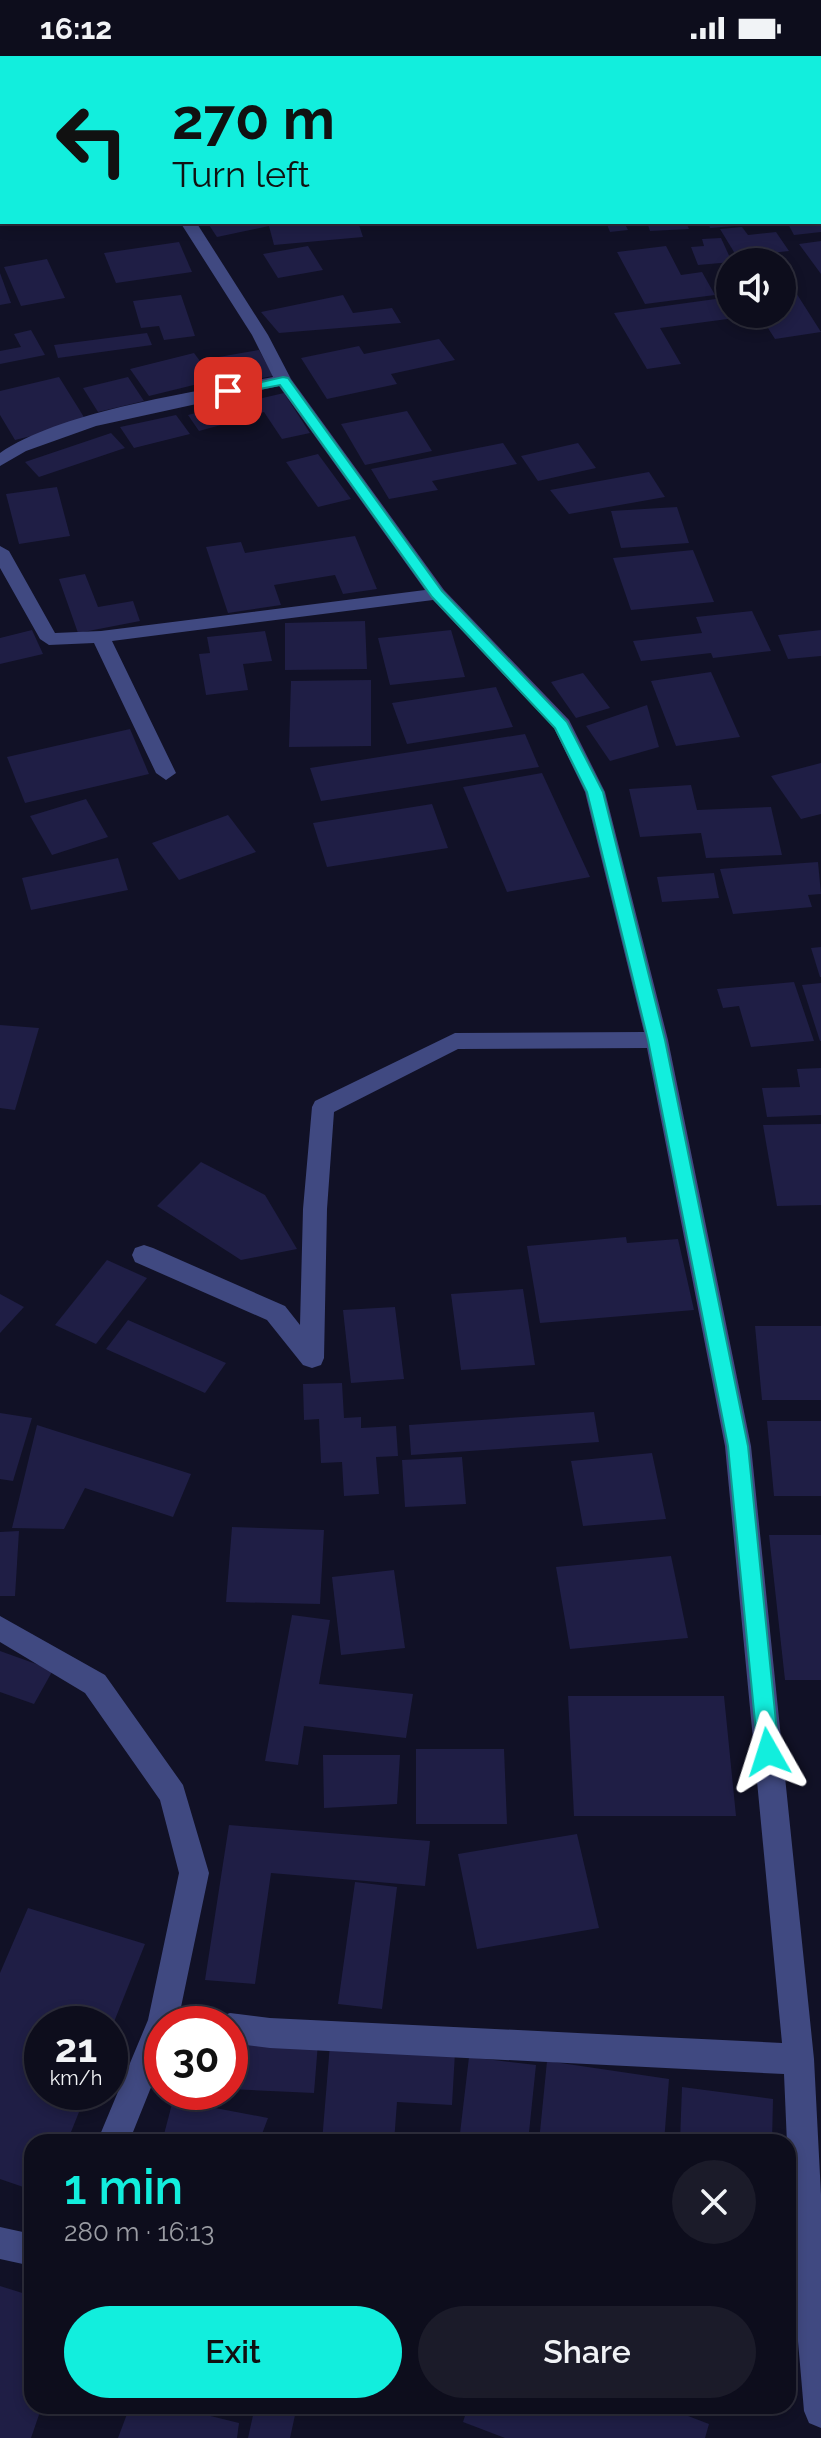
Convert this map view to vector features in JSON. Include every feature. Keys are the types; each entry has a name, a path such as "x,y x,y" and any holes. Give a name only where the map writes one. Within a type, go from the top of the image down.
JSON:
{"street":[{"path":"189,224 260,335 283,380 437,594 562,725 595,792 657,1040 738,1446 799,2059 809,2283 821,2411"},
{"path":"0,461 8,452 59,432 173,402 283,380"},
{"path":"0,551 49,639 101,637 437,594"},
{"path":"101,637 166,773"},
{"path":"144,1255 276,1313 312,1358 315,1209 323,1107 455,1041 657,1040"},
{"path":"0,1628 95,1684 173,1794 194,1873 166,2006"},
{"path":"248,2030 799,2059"},
{"path":"116,2134 144,2066"},
{"path":"0,2243 24,2248"}],"building":[{"path":"208,224 359,224 363,237 274,245 269,226 217,237"},
{"path":"607,224 625,224 628,230 610,232"},
{"path":"648,224 687,224 689,229 650,231"},
{"path":"709,224 759,224 710,228"},
{"path":"788,224 821,224 821,232 794,235"},
{"path":"742,227 748,235 776,232 787,248 732,248 720,229"},
{"path":"721,238 726,248 716,248 716,263 698,265 691,247 704,246 702,239"},
{"path":"821,241 821,274 799,244"},
{"path":"179,242 192,272 116,283 104,253"},
{"path":"308,246 323,270 278,278 263,254"},
{"path":"666,246 681,275 702,272 715,295 645,304 617,252"},
{"path":"47,259 65,298 21,306 4,267"},
{"path":"0,273 11,303 0,305"},
{"path":"796,293 821,332 775,339 768,328 796,328"},
{"path":"181,295 195,336 164,340 159,326 141,328 133,301"},
{"path":"343,295 353,313 392,308 401,323 279,333 261,312"},
{"path":"716,299 716,321 660,328 681,364 647,369 614,313"},
{"path":"31,330 45,355 0,364 0,351 21,347 14,334"},
{"path":"147,333 152,345 58,358 54,345"},
{"path":"439,339 455,360 391,374 397,384 327,399 301,358 359,346 364,354"},
{"path":"259,350 273,376 229,384 213,358"},
{"path":"194,353 214,380 149,396 130,369"},
{"path":"59,377 87,422 15,440 0,415 0,391"},
{"path":"128,377 144,401 98,412 83,388"},
{"path":"284,393 310,433 282,439 264,412 244,417 236,404"},
{"path":"227,405 239,420 199,431 188,415"},
{"path":"407,411 432,451 365,465 341,424"},
{"path":"176,415 190,434 134,448 120,427"},
{"path":"111,433 125,448 39,477 25,462"},
{"path":"503,443 517,464 432,481 438,490 389,499 371,469"},
{"path":"578,443 596,468 538,481 521,456"},
{"path":"318,454 351,499 318,507 286,462"},
{"path":"649,472 665,497 569,514 550,490"},
{"path":"57,487 70,536 19,544 6,494"},
{"path":"677,507 689,543 621,548 611,511"},
{"path":"355,536 377,589 343,594 335,575 274,585 281,605 228,613 206,547 241,542 245,553"},
{"path":"693,550 714,602 631,610 613,558"},
{"path":"85,574 98,607 133,601 140,621 78,633 59,579"},
{"path":"752,611 771,651 713,658 711,653 641,661 633,641 702,633 696,617"},
{"path":"365,621 367,669 285,670 285,623"},
{"path":"32,630 43,654 0,664 0,638"},
{"path":"451,630 465,677 390,685 378,638"},
{"path":"821,630 821,656 788,659 778,635"},
{"path":"265,631 272,661 243,664 248,690 206,695 199,654 210,653 207,637"},
{"path":"711,672 740,737 676,746 651,681"},
{"path":"583,673 610,708 576,718 551,682"},
{"path":"371,680 371,746 289,747 291,681"},
{"path":"496,687 513,727 407,744 392,703"},
{"path":"647,705 659,747 610,761 586,726"},
{"path":"130,729 149,774 25,803 7,757"},
{"path":"525,734 539,767 321,801 310,768"},
{"path":"821,763 821,814 801,819 771,776"},
{"path":"542,773 590,877 507,892 463,787"},
{"path":"691,785 697,810 771,807 782,855 706,858 701,833 640,837 629,789"},
{"path":"86,799 108,837 52,855 30,816"},
{"path":"432,804 448,848 327,867 313,823"},
{"path":"228,815 256,852 179,880 152,843"},
{"path":"118,858 128,890 31,910 22,878"},
{"path":"818,862 821,894 808,895 812,907 733,914 720,869"},
{"path":"714,873 719,898 662,902 657,877"},
{"path":"821,947 821,977 820,977 811,948"},
{"path":"794,982 814,1041 751,1047 739,1006 723,1008 717,989"},
{"path":"821,983 821,1041 820,1041 802,985"},
{"path":"0,1025 39,1028 15,1110 0,1108"},
{"path":"821,1068 821,1115 767,1117 762,1088 800,1087 797,1069"},
{"path":"821,1124 821,1205 777,1206 763,1125"},
{"path":"201,1162 265,1195 297,1249 241,1260 157,1206"},
{"path":"626,1237 627,1243 678,1239 694,1310 540,1323 527,1246"},
{"path":"107,1260 147,1278 96,1344 55,1325"},
{"path":"523,1289 535,1365 461,1370 451,1294"},
{"path":"0,1294 24,1307 0,1333"},
{"path":"395,1307 404,1379 351,1383 343,1310"},
{"path":"128,1320 226,1363 205,1393 106,1349"},
{"path":"755,1326 821,1326 821,1400 762,1400"},
{"path":"342,1383 344,1418 361,1417 361,1428 396,1426 398,1456 376,1457 379,1494 344,1496 342,1462 321,1463 319,1419 304,1420 303,1384"},
{"path":"594,1412 599,1442 411,1455 409,1425"},
{"path":"0,1413 32,1418 13,1481 0,1479"},
{"path":"767,1421 821,1421 821,1496 774,1496"},
{"path":"37,1425 191,1474 173,1517 85,1488 64,1529 12,1528"},
{"path":"652,1453 666,1519 583,1526 571,1461"},
{"path":"462,1457 466,1504 405,1507 402,1460"},
{"path":"232,1527 324,1530 320,1604 226,1602"},
{"path":"19,1531 15,1596 0,1596 0,1532"},
{"path":"769,1535 821,1535 821,1680 785,1680"},
{"path":"671,1556 688,1638 570,1649 556,1567"},
{"path":"394,1570 405,1648 341,1655 332,1577"},
{"path":"292,1615 330,1620 319,1684 413,1694 406,1738 304,1726 298,1765 265,1761"},
{"path":"0,1651 53,1670 34,1704 0,1692"},
{"path":"568,1696 724,1696 736,1816 574,1816"},
{"path":"416,1749 504,1749 507,1824 416,1824"},
{"path":"323,1755 400,1755 397,1804 324,1808"},
{"path":"229,1825 430,1841 425,1886 271,1873 255,1984 205,1980"},
{"path":"577,1834 599,1928 477,1949 458,1854"},
{"path":"355,1882 397,1887 382,2009 338,2004"},
{"path":"28,1908 145,1944 120,2006 24,2006 24,2110 80,2110 70,2134 24,2134 24,2187 0,2179 0,1973"},
{"path":"248,2040 318,2043 314,2093 248,2090"},
{"path":"330,2044 455,2052 452,2105 397,2102 395,2134 323,2134"},
{"path":"469,2057 536,2065 529,2134 460,2134"},
{"path":"547,2061 669,2079 665,2134 540,2134"},
{"path":"682,2087 773,2099 772,2134 680,2134"},
{"path":"170,2110 226,2110 268,2118 262,2134 164,2134"},
{"path":"0,2286 24,2294 24,2414 39,2414 31,2438 0,2438"},
{"path":"127,2414 202,2414 239,2423 237,2438 118,2438"},
{"path":"253,2414 295,2414 290,2438 248,2438"},
{"path":"466,2414 683,2414 709,2424 705,2438 505,2438 463,2422"}],"route":[{"path":"228,391 283,380 437,594 562,725 595,792 657,1040 738,1446 768,1752"}]}
